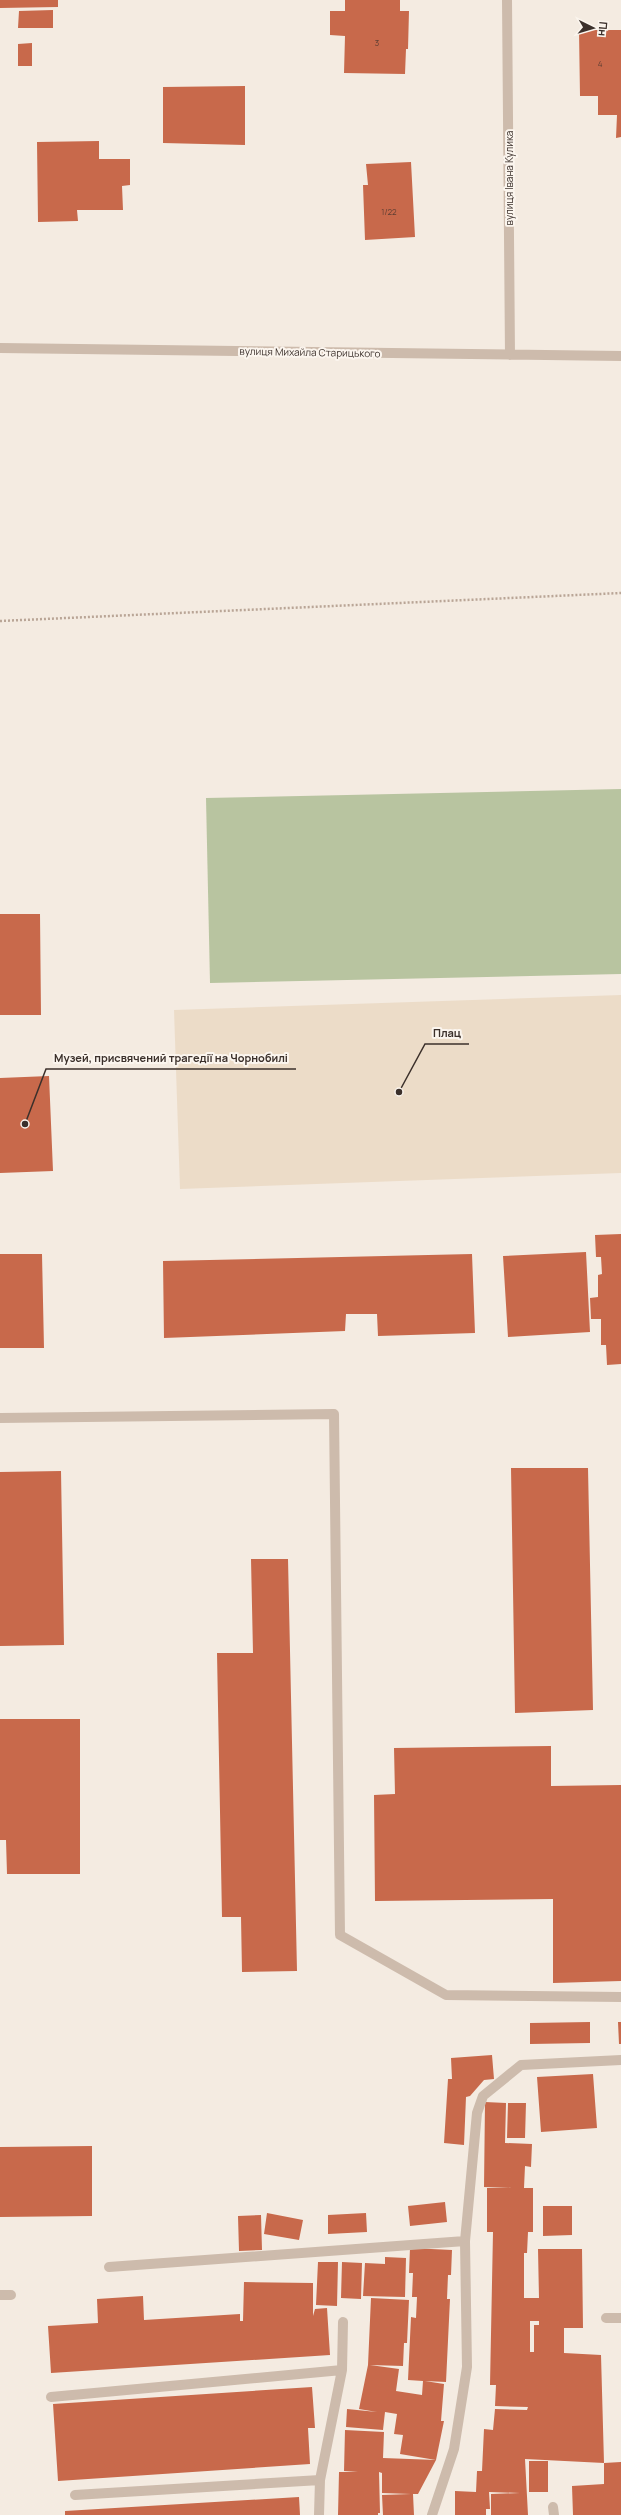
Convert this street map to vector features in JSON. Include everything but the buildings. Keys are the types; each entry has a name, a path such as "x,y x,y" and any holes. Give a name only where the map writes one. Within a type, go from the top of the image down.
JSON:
{"street":[{"name":"вулиця Івана Кулика","path":"507,0 510,355"},
{"name":"вулиця Михайла Старицького","path":"0,348 621,356"},
{"path":"0,1418 334,1414 340,1935 446,1995 621,1997"},
{"path":"432,2515 454,2449 467,2367 465,2241 477,2113 483,2096 521,2065 621,2060"},
{"path":"109,2267 465,2241"},
{"path":"0,2295 11,2295"},
{"path":"606,2318 621,2318"},
{"path":"318,2515 320,2480 342,2370 343,2322"},
{"path":"51,2398 342,2370"},
{"path":"75,2495 320,2480"}],"path":[{"path":"0,621 621,593"}],"green space":[{"path":"621,789 621,974 210,983 206,798"}],"shaded area":[{"path":"621,995 621,1173 180,1189 174,1010"}],"place":[{"name":"Плац","path":"399,1092"},
{"name":"Музей, присвячений трагедії на Чорнобилі","path":"25,1124"}]}
